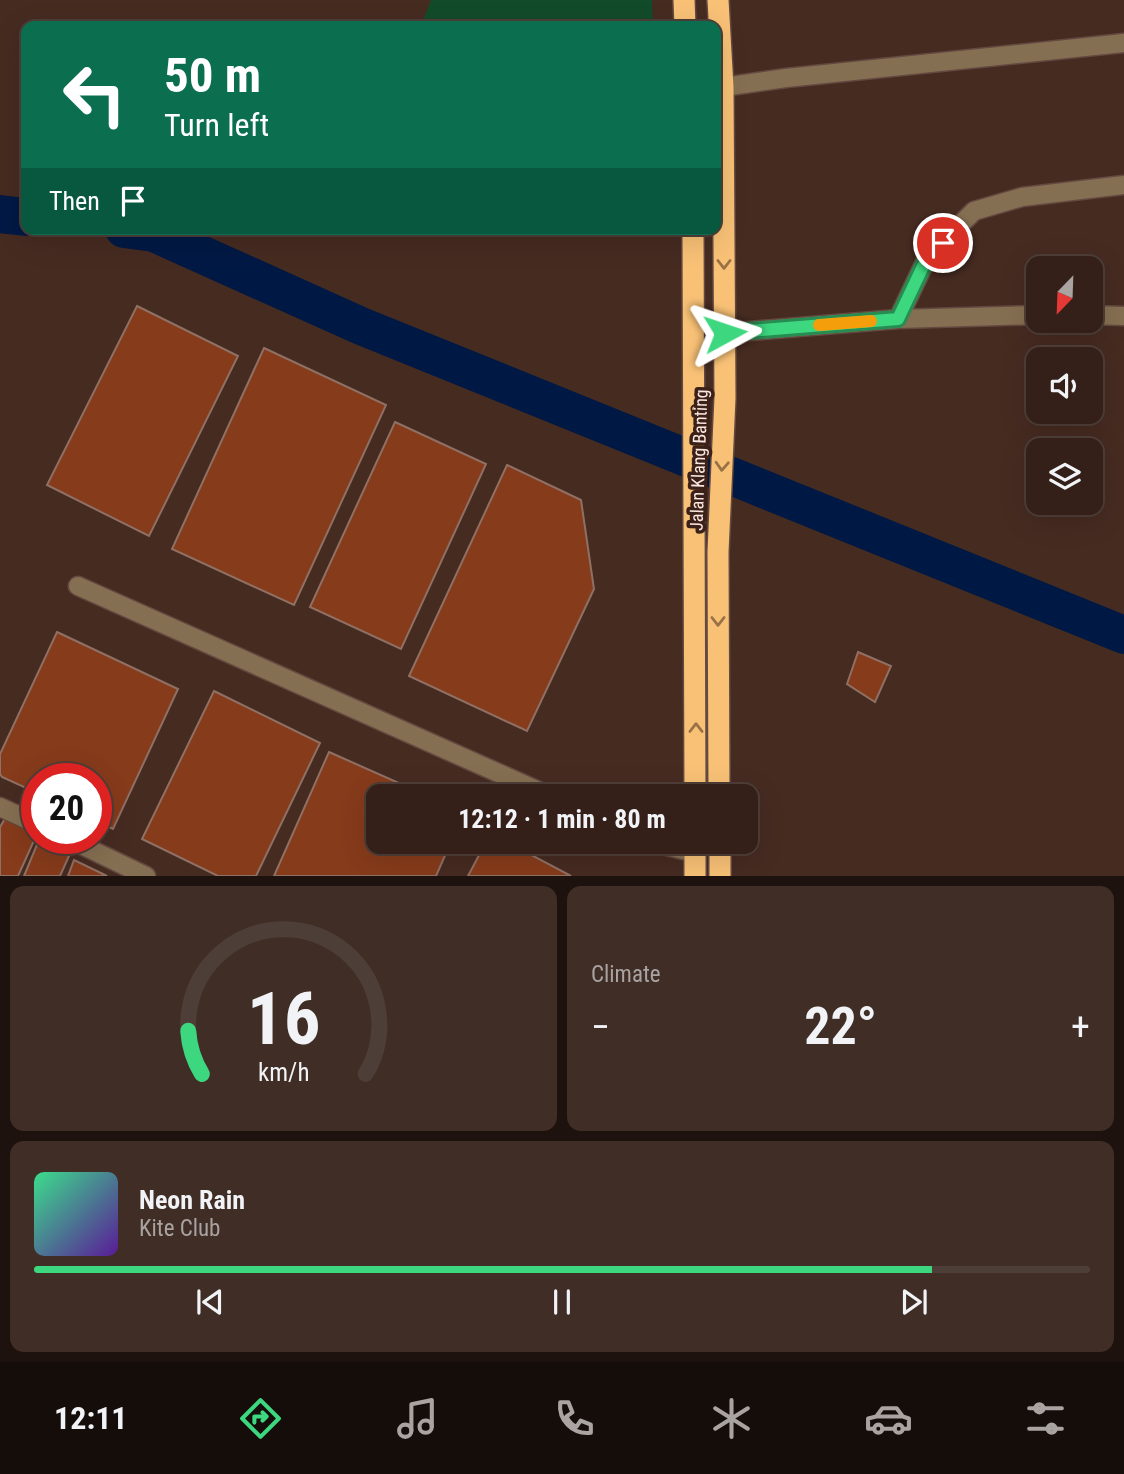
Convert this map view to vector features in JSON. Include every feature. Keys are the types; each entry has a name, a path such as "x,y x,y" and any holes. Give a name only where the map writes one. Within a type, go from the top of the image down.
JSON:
{"highway":[{"path":"684,0 685,21"},
{"name":"Jalan Klang Banting","path":"718,0 719,21"},
{"name":"Jalan Klang Banting","path":"719,784 718,552 725,398 721,52"},
{"name":"Jalan Klang Banting","path":"692,235 695,784"},
{"path":"695,854 695,876"},
{"path":"720,854 720,876"}],"street":[{"path":"723,87 1124,43"},
{"path":"898,319 927,258 974,211 1021,197 1124,185"},
{"path":"725,333 898,319 1026,314"},
{"path":"1103,315 1124,316"},
{"path":"78,586 523,784"},
{"path":"0,807 21,817"},
{"path":"100,854 146,876"}],"green space":[{"path":"431,0 652,0 653,21 423,21"}],"building":[{"path":"137,306 238,356 149,536 47,485"},
{"path":"264,348 386,405 294,605 172,549"},
{"path":"395,422 486,464 401,649 310,607"},
{"path":"507,465 581,500 594,589 527,731 409,676"},
{"path":"57,632 178,689 113,829 112,763 21,763 21,786 0,774 0,754"},
{"path":"858,652 891,666 875,702 847,684"},
{"path":"214,691 320,743 256,876 218,876 142,839"},
{"path":"329,752 401,784 366,784 366,854 446,854 436,876 274,876"},
{"path":"6,817 21,825 21,854 28,854 18,876 0,876 0,827"},
{"path":"33,854 69,856 60,876 24,876"},
{"path":"480,854 530,854 571,876 468,876"},
{"path":"74,860 107,876 68,876"}],"waterway":[{"path":"0,214 21,216"},
{"path":"158,235 361,326 1124,635"}],"slow traffic":[{"path":"819,325 871,321"}],"route":[{"path":"725,333 898,319 927,258 943,243"}]}
